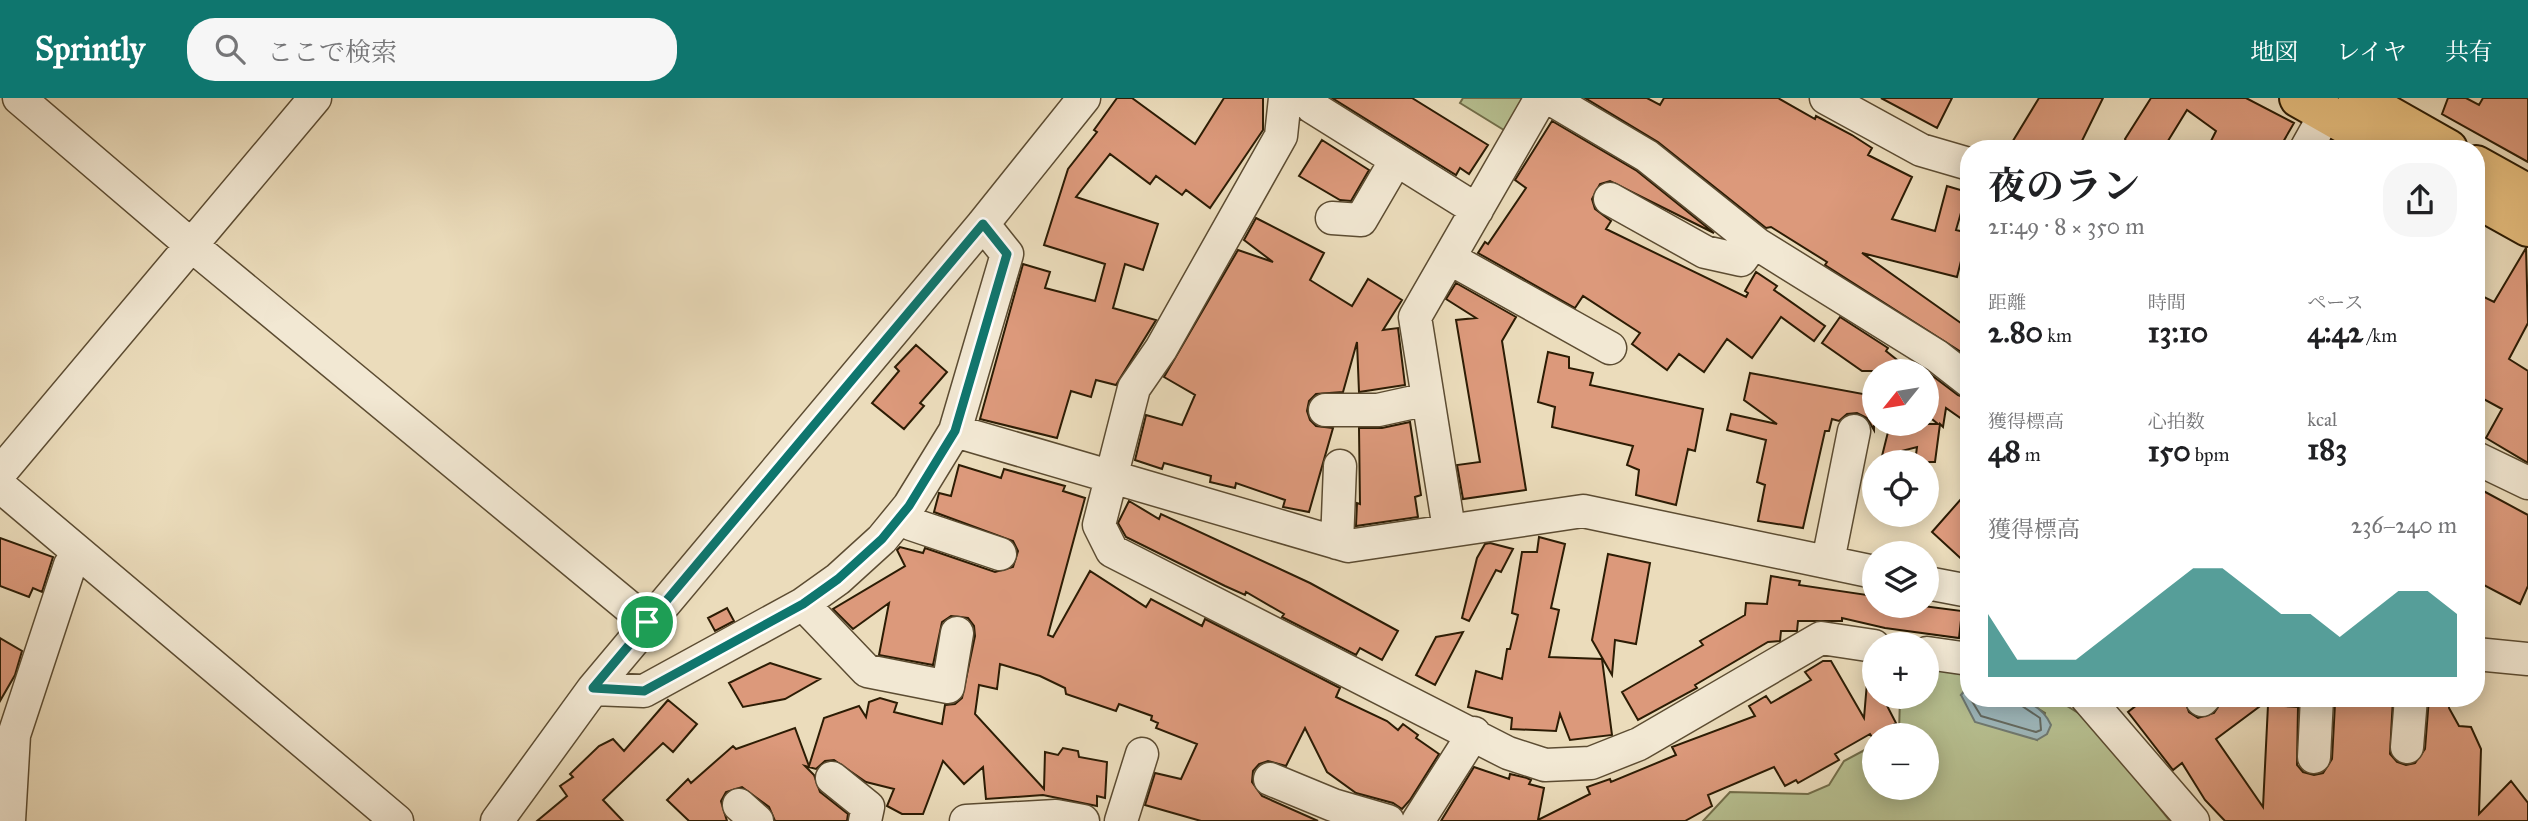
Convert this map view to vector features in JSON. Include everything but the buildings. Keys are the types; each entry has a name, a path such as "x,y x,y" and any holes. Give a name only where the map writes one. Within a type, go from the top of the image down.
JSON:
{"highway":[{"path":"2328,103 2377,140"},
{"path":"2328,103 2425,140"},
{"path":"2485,170 2528,194"},
{"path":"2485,203 2528,227"}],"street":[{"path":"19,98 647,622"},
{"path":"0,473 315,98"},
{"path":"497,821 593,688 983,224 1084,98"},
{"path":"1449,529 1415,317 1541,98"},
{"path":"1549,98 1647,156 1754,242 1937,356 1960,374"},
{"path":"1826,98 1921,150 1960,161"},
{"path":"1477,210 1299,103 1161,349 1134,388 1099,525 1112,551 1474,733 1508,753 1545,765 1591,763 1639,744 1821,638 1862,644"},
{"path":"2310,140 2328,103"},
{"path":"1332,218 1361,220 1396,160"},
{"path":"1610,200 1705,252 1721,257 1741,260 1754,242"},
{"path":"593,688 644,691 803,604 846,572 901,517 955,431 1007,254 983,224"},
{"path":"1449,258 1610,348"},
{"path":"1325,410 1378,410 1428,399"},
{"path":"955,431 1348,546 1583,511 1862,569"},
{"path":"1828,561 1858,447"},
{"path":"2485,462 2528,483"},
{"path":"1337,543 1340,466"},
{"path":"0,486 397,821"},
{"path":"901,517 911,524 1000,554"},
{"path":"9,821 14,735 70,565 79,552"},
{"path":"1939,585 1960,589"},
{"path":"803,604 867,671 948,687 957,633"},
{"path":"1939,655 1960,658"},
{"path":"2485,655 2528,659"},
{"path":"2104,707 2172,800 2193,821"},
{"path":"2314,757 2317,707"},
{"path":"2407,747 2410,707"},
{"path":"1418,821 1474,733"},
{"path":"1121,821 1143,753"},
{"path":"832,778 868,807 865,821"},
{"path":"1270,779 1333,805 1388,821"},
{"path":"966,821 1056,816 1083,821"}],"green space":[{"path":"1463,98 1523,98 1512,135 1460,103"},
{"path":"1939,664 1960,667 1960,707 1981,707 2037,740 2045,713 2035,707 2069,707 2088,719 2170,821 1703,821 1730,792 1808,794 1829,785 1844,761 1862,751 1862,800 1939,800 1939,723 1899,723 1900,709 1939,709"}],"water":[{"path":"1967,707 2036,707 2051,725 2047,734 2037,740 1975,722"}],"route":[{"path":"983,224 1007,254 955,431 901,517 882,539 838,579 803,604 644,691 593,688 647,622 983,224"}]}
